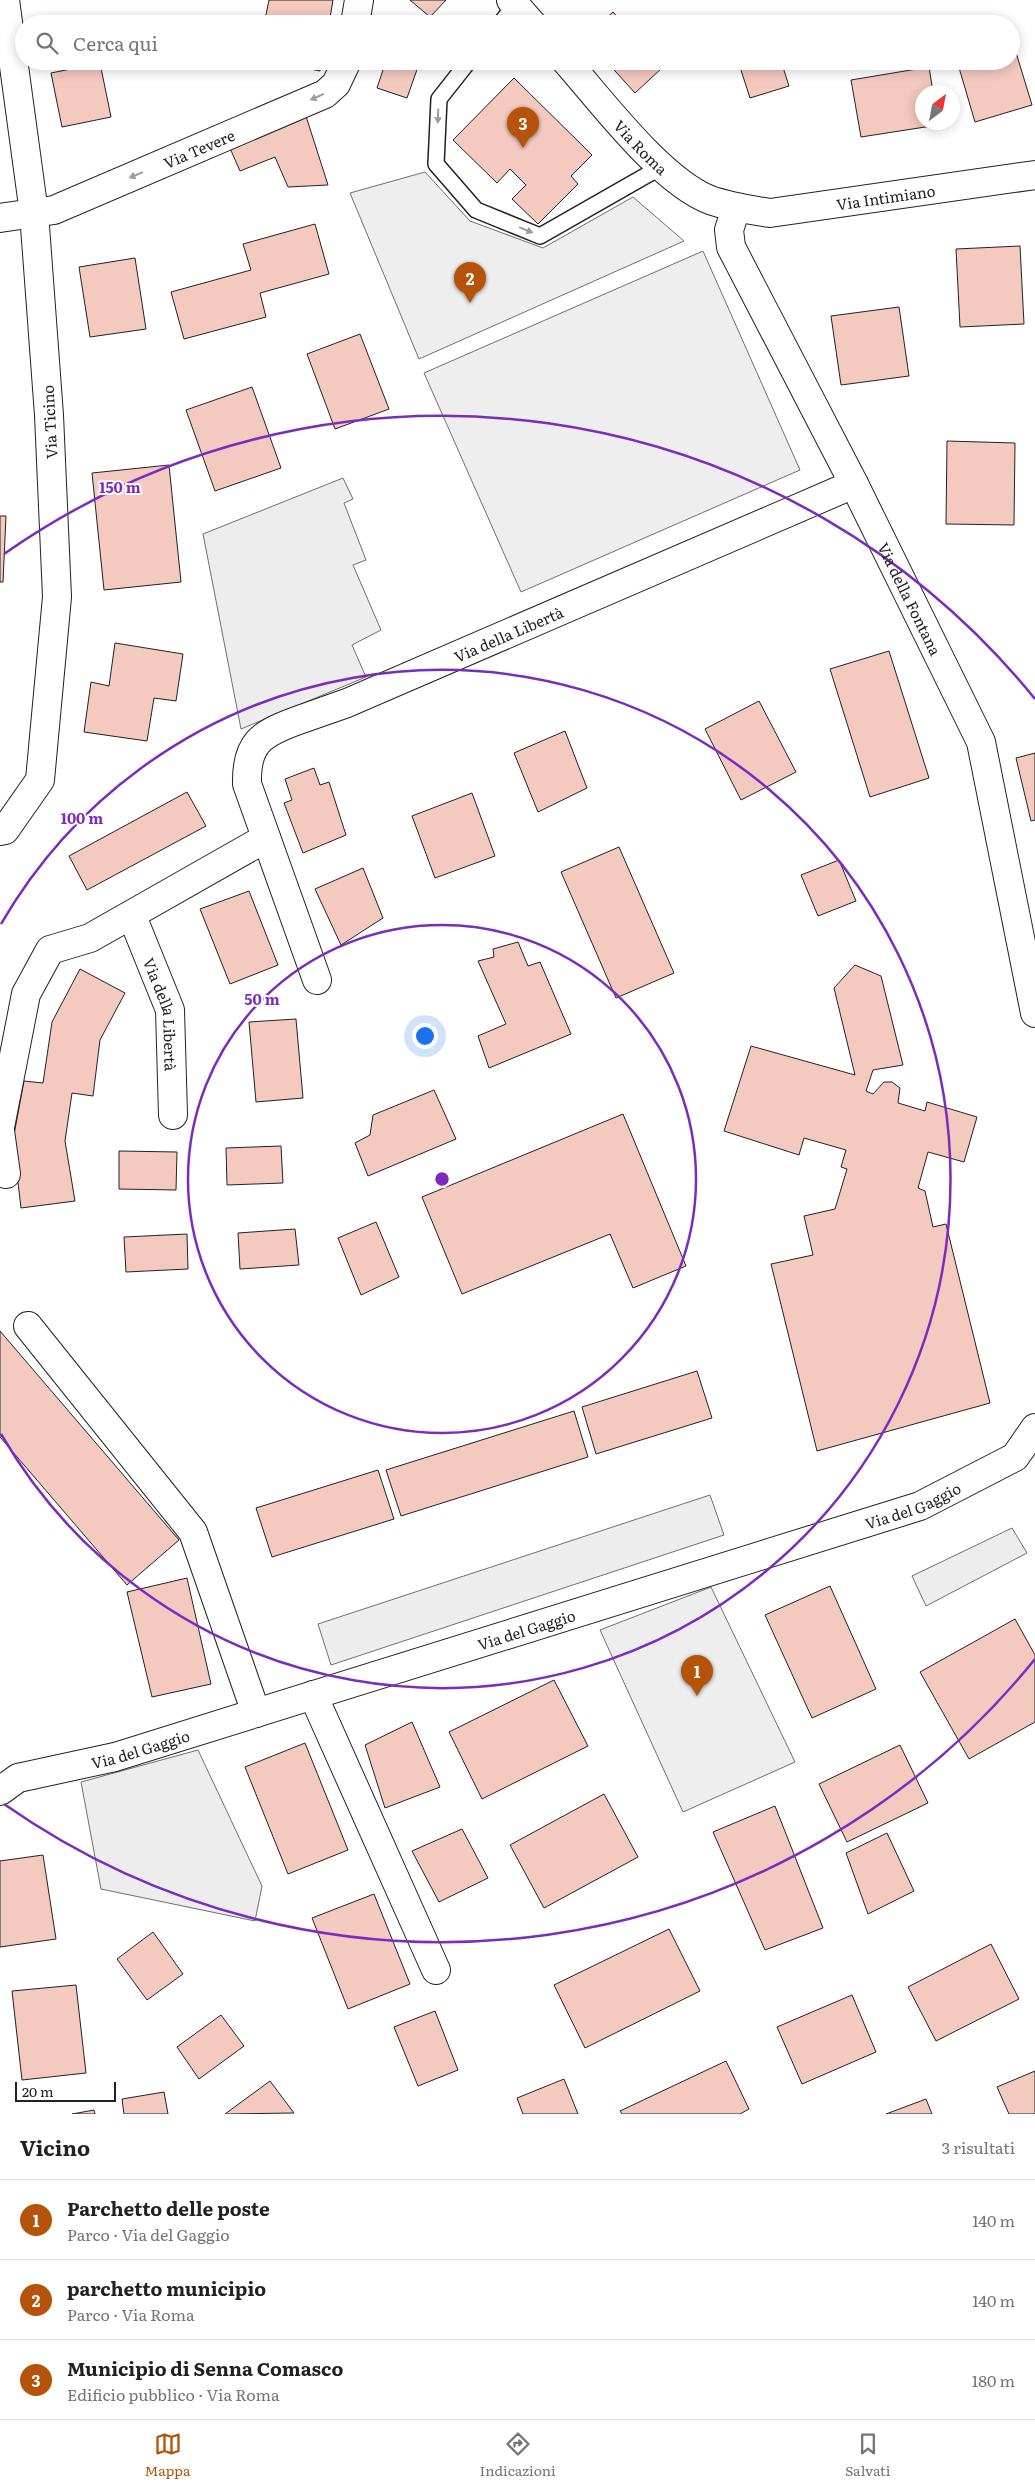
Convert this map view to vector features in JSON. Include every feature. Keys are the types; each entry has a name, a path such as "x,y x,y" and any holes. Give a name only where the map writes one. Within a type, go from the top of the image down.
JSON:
{"street":[{"name":"Via Ticino","path":"0,831 5,830 40,780 57,596 49,416 34,213 5,0"},
{"path":"356,15 359,0"},
{"name":"Via Tevere","path":"0,218 54,210 325,94 336,84 343,70"},
{"name":"Via Roma","path":"574,70 661,167 686,186 709,199 736,208"},
{"name":"Via Intimiano","path":"736,208 770,213 1035,175"},
{"name":"Via della Fontana","path":"736,208 729,230 731,247 854,484 981,742 1035,1013"},
{"name":"Via della Libertà","path":"317,980 247,784 246,772 254,747 259,739 270,730 347,702 854,484"},
{"path":"0,1127 26,994 50,950 90,938 132,916 266,838"},
{"name":"Via della Libertà","path":"132,916 170,1010 173,1115"},
{"path":"0,1131 6,1174"},
{"path":"28,1326 193,1532 256,1713"},
{"name":"Via del Gaggio","path":"0,1791 18,1778 115,1757 920,1506 1015,1457 1035,1428"},
{"path":"313,1695 436,1970"}],"lane":[{"path":"463,70 439,99 436,164 476,210 540,236 661,167"}],"shaded area":[{"path":"425,172 470,221 543,248 633,197 684,241 419,359 350,193"},
{"path":"703,251 800,470 521,592 424,373"},
{"path":"343,478 353,499 344,503 366,560 353,565 381,630 352,645 366,677 241,729 203,534"},
{"path":"710,1495 724,1535 331,1665 318,1624"},
{"path":"1012,1528 1027,1553 926,1606 912,1576"},
{"path":"711,1587 795,1762 683,1812 600,1630"},
{"path":"198,1750 262,1886 255,1921 101,1889 81,1782"}],"building":[{"path":"269,0 333,0 330,15 266,15"},
{"path":"410,0 446,0 432,15 428,15"},
{"path":"1020,66 1032,105 975,122 960,70 1020,70"},
{"path":"66,70 101,70 111,117 62,127 51,73"},
{"path":"383,70 417,70 407,98 377,88"},
{"path":"614,70 660,70 635,93"},
{"path":"741,70 784,70 789,86 750,98"},
{"path":"911,70 929,70 932,85 915,85 915,129 861,137 851,80"},
{"path":"514,78 592,155 571,176 578,184 538,224 512,199 526,185 510,169 497,183 453,140"},
{"path":"305,113 328,185 288,187 275,157 240,171 229,146"},
{"path":"315,224 329,274 260,293 266,317 184,339 171,292 251,270 243,244"},
{"path":"1020,246 1024,324 960,327 956,249"},
{"path":"135,258 146,329 90,337 79,267"},
{"path":"899,307 909,376 841,385 831,316"},
{"path":"360,334 389,409 335,429 307,354"},
{"path":"252,387 281,468 215,491 186,410"},
{"path":"947,441 1015,443 1014,525 946,524"},
{"path":"169,465 181,582 104,590 92,473"},
{"path":"0,516 6,516 3,582 0,582"},
{"path":"115,643 183,654 176,701 154,698 147,741 84,732 91,682 109,686"},
{"path":"889,651 929,778 870,797 830,669"},
{"path":"759,701 796,772 741,800 705,729"},
{"path":"565,731 587,788 538,812 514,753"},
{"path":"1035,753 1035,820 1031,821 1016,758"},
{"path":"314,768 320,785 329,782 346,835 303,853 284,803 292,800 285,779"},
{"path":"187,792 206,826 87,890 69,856"},
{"path":"472,793 495,856 435,878 412,816"},
{"path":"619,847 674,973 616,998 561,872"},
{"path":"839,860 856,901 818,916 801,875"},
{"path":"363,868 383,918 341,945 315,889"},
{"path":"249,891 278,965 230,984 200,909"},
{"path":"518,942 528,966 540,962 571,1034 489,1068 478,1036 506,1024 478,961 494,957 493,949"},
{"path":"855,965 881,976 903,1065 873,1070 866,1091 873,1094 884,1082 892,1082 900,1088 898,1103 925,1111 927,1102 977,1117 964,1162 928,1152 918,1188 925,1191 933,1227 946,1224 990,1403 817,1451 771,1264 813,1255 804,1216 835,1209 847,1169 841,1167 846,1150 804,1138 799,1155 724,1131 751,1046 855,1075 834,988"},
{"path":"80,969 125,993 100,1040 93,1096 72,1093 65,1141 75,1201 21,1208 13,1140 24,1081 43,1083 52,1022"},
{"path":"296,1019 303,1098 256,1102 249,1022"},
{"path":"434,1090 456,1139 368,1176 355,1143 370,1135 373,1115"},
{"path":"623,1114 686,1266 633,1288 610,1234 462,1294 422,1197"},
{"path":"281,1146 283,1183 227,1185 226,1148"},
{"path":"119,1151 177,1152 176,1190 119,1189"},
{"path":"376,1222 399,1277 361,1295 338,1238"},
{"path":"295,1229 299,1265 240,1269 238,1233"},
{"path":"187,1234 188,1269 126,1272 124,1237"},
{"path":"0,1331 179,1540 127,1585 0,1437"},
{"path":"697,1371 712,1418 596,1454 582,1407"},
{"path":"574,1411 588,1457 401,1516 386,1470"},
{"path":"378,1470 394,1519 272,1557 256,1508"},
{"path":"187,1578 211,1684 152,1697 127,1592"},
{"path":"830,1586 876,1689 812,1718 765,1615"},
{"path":"1015,1619 1035,1655 1035,1722 969,1759 920,1672"},
{"path":"554,1680 588,1746 482,1799 449,1732"},
{"path":"412,1722 440,1787 385,1808 365,1745"},
{"path":"305,1743 348,1850 288,1874 245,1767"},
{"path":"900,1745 928,1803 847,1842 819,1784"},
{"path":"604,1794 638,1857 544,1908 510,1845"},
{"path":"775,1806 823,1928 765,1950 713,1832"},
{"path":"462,1829 488,1878 439,1902 412,1851"},
{"path":"887,1833 914,1891 868,1914 846,1853"},
{"path":"43,1855 56,1939 0,1947 0,1861"},
{"path":"374,1894 410,1984 348,2009 312,1918"},
{"path":"669,1929 700,1991 585,2048 554,1985"},
{"path":"153,1932 183,1974 147,2000 117,1959"},
{"path":"991,1944 1019,1999 936,2041 908,1987"},
{"path":"76,1985 86,2073 22,2080 12,1991"},
{"path":"852,1995 876,2052 802,2084 777,2027"},
{"path":"435,2011 458,2070 418,2086 394,2027"},
{"path":"221,2015 244,2046 199,2079 177,2047"},
{"path":"726,2061 749,2109 740,2114 622,2114 620,2111"},
{"path":"1035,2071 1035,2114 1009,2114 997,2087"},
{"path":"564,2079 578,2114 523,2114 517,2098"},
{"path":"270,2081 294,2113 225,2114"},
{"path":"164,2092 168,2114 124,2114 122,2099"},
{"path":"926,2099 932,2114 886,2114"},
{"path":"94,2110 95,2114 72,2114"}],"place":[{"name":"Municipio di Senna Comasco","path":"523,148"},
{"name":"parchetto municipio","path":"470,303"},
{"name":"Parchetto delle poste","path":"697,1696"}]}
